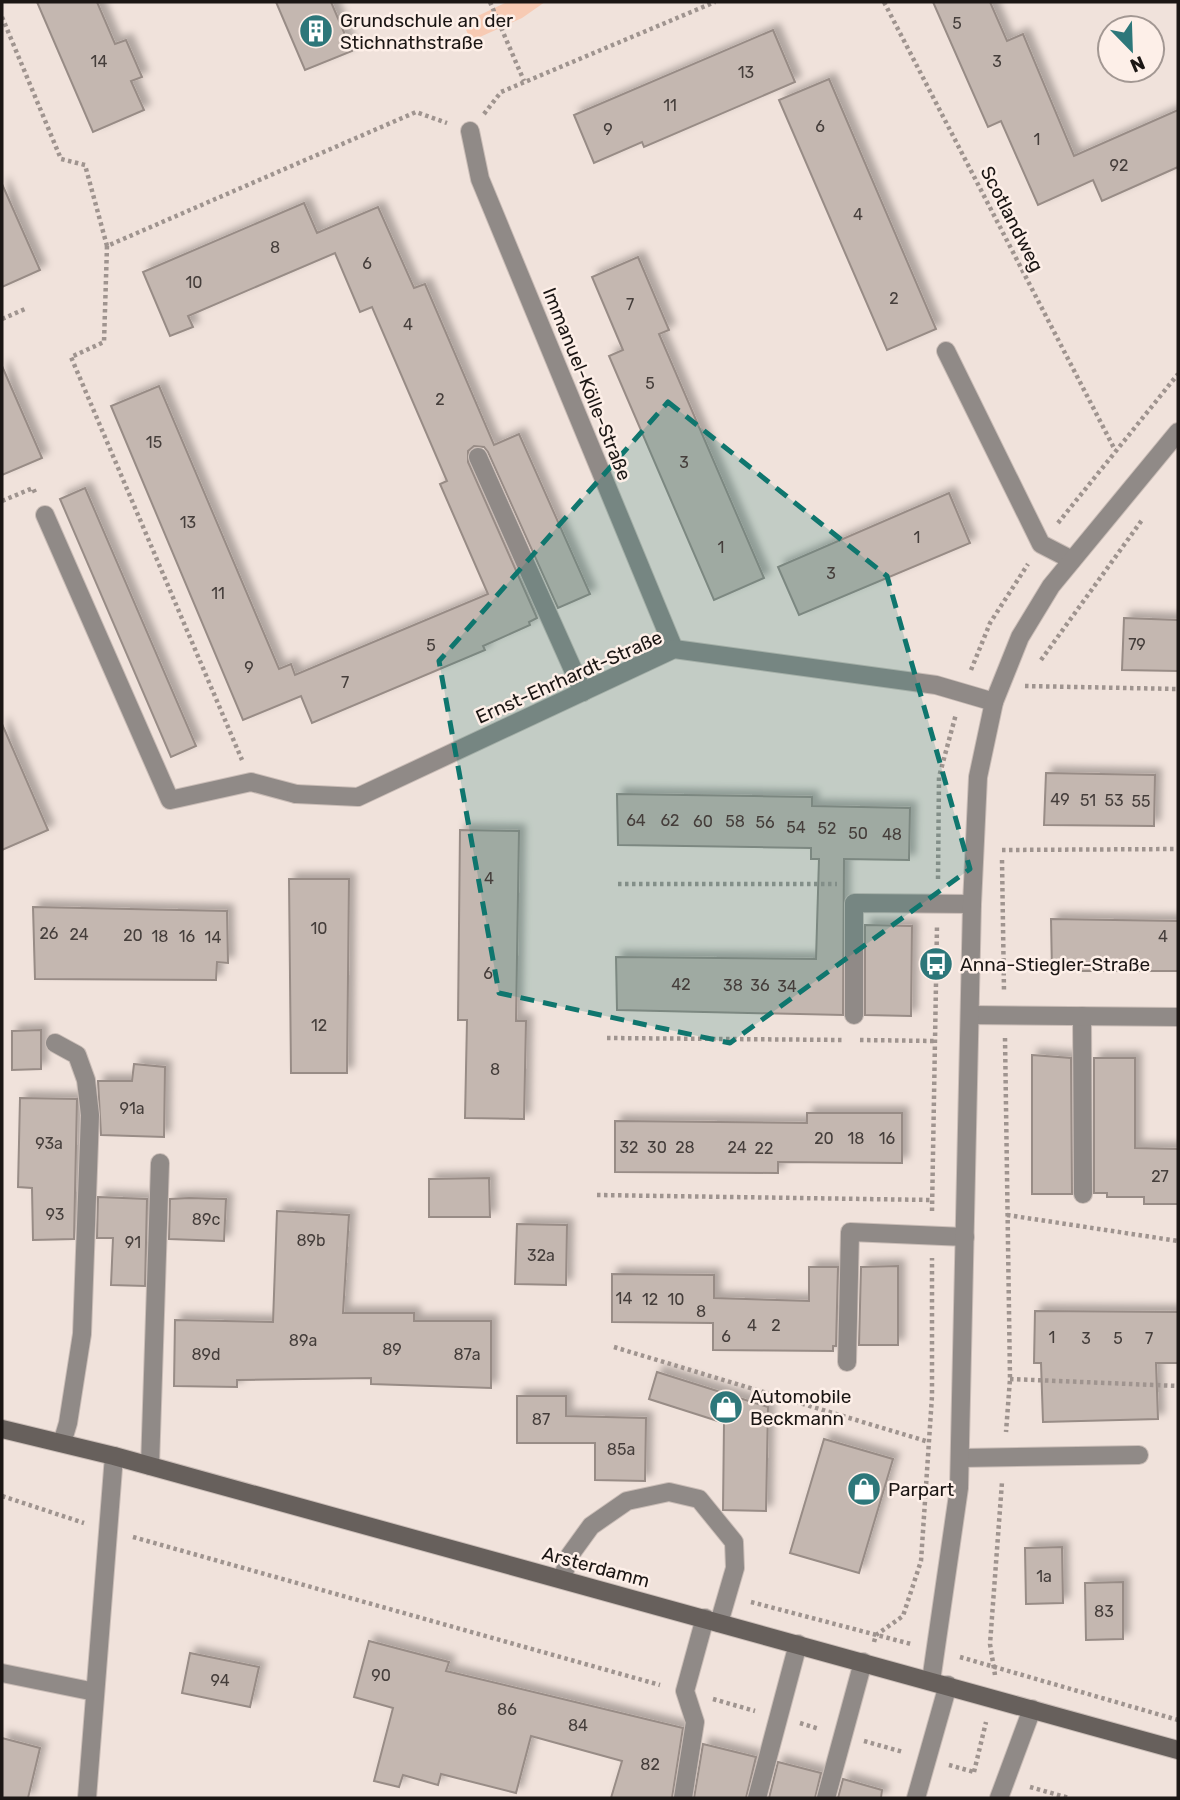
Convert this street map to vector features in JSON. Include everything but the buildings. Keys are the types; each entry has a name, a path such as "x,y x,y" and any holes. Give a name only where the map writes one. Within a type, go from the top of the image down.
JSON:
{"street":[{"name":"Immanuel-Kölle-Straße","path":"470,131 480,180 674,649"},
{"path":"946,351 1041,544 1073,560"},
{"path":"916,1798 928,1759 939,1683 959,1488 972,904 978,777 994,702 1020,637 1051,586 1178,432"},
{"path":"478,457 583,692"},
{"path":"45,516 170,800 251,782"},
{"name":"Ernst-Ehrhardt-Straße","path":"251,782 296,794 358,797 674,649 936,685 994,702"},
{"path":"854,1015 854,903 972,904"},
{"path":"970,1015 1178,1017"},
{"path":"1082,1016 1083,1194"},
{"path":"55,1043 77,1055 86,1080 90,1115 82,1334 68,1423 62,1443"},
{"path":"150,1466 160,1163"},
{"path":"846,1362 850,1232 965,1237"},
{"name":"Arsterdamm","path":"2,1429 114,1456 1178,1750"},
{"path":"960,1458 1139,1455"},
{"path":"87,1798 114,1456"},
{"path":"562,1579 570,1555 590,1526 627,1501 669,1492 699,1499 734,1542 736,1569 685,1691 695,1722 684,1798"},
{"path":"757,1798 798,1644"},
{"path":"826,1798 863,1662"},
{"path":"2,1673 95,1692"},
{"path":"999,1798 1032,1709"}],"path":[{"path":"490,2 524,81"},
{"path":"107,246 416,112 470,131 501,92 715,2"},
{"name":"Scotlandweg","path":"884,2 1115,450"},
{"path":"2,16 61,159 85,165 107,246 104,342 71,357 251,782"},
{"path":"2,319 25,309"},
{"path":"1038,663 1144,517"},
{"path":"1019,699 1022,686 1030,674"},
{"path":"1022,686 1178,689"},
{"path":"974,1772 992,1698 996,1668 990,1644 1010,1379 1001,839"},
{"path":"1002,850 1178,849"},
{"path":"618,884 840,884"},
{"path":"607,1038 935,1041"},
{"path":"597,1195 932,1200"},
{"path":"1006,1215 1178,1241"},
{"path":"614,1347 929,1442"},
{"path":"1010,1379 1178,1386"},
{"path":"2,1496 108,1530 1069,1798"}],"highlighted area":[{"path":"668,402 887,576 970,869 730,1043 499,993 439,661"}],"shaded area":[{"path":"507,2 545,2 522,18 471,41 463,23"}],"place":[{"name":"Grundschule an der Stichnathstraße","path":"316,31"},
{"name":"Anna-Stiegler-Straße","path":"936,964"},
{"name":"Automobile Beckmann","path":"726,1407"},
{"name":"Parpart","path":"864,1489"}]}
